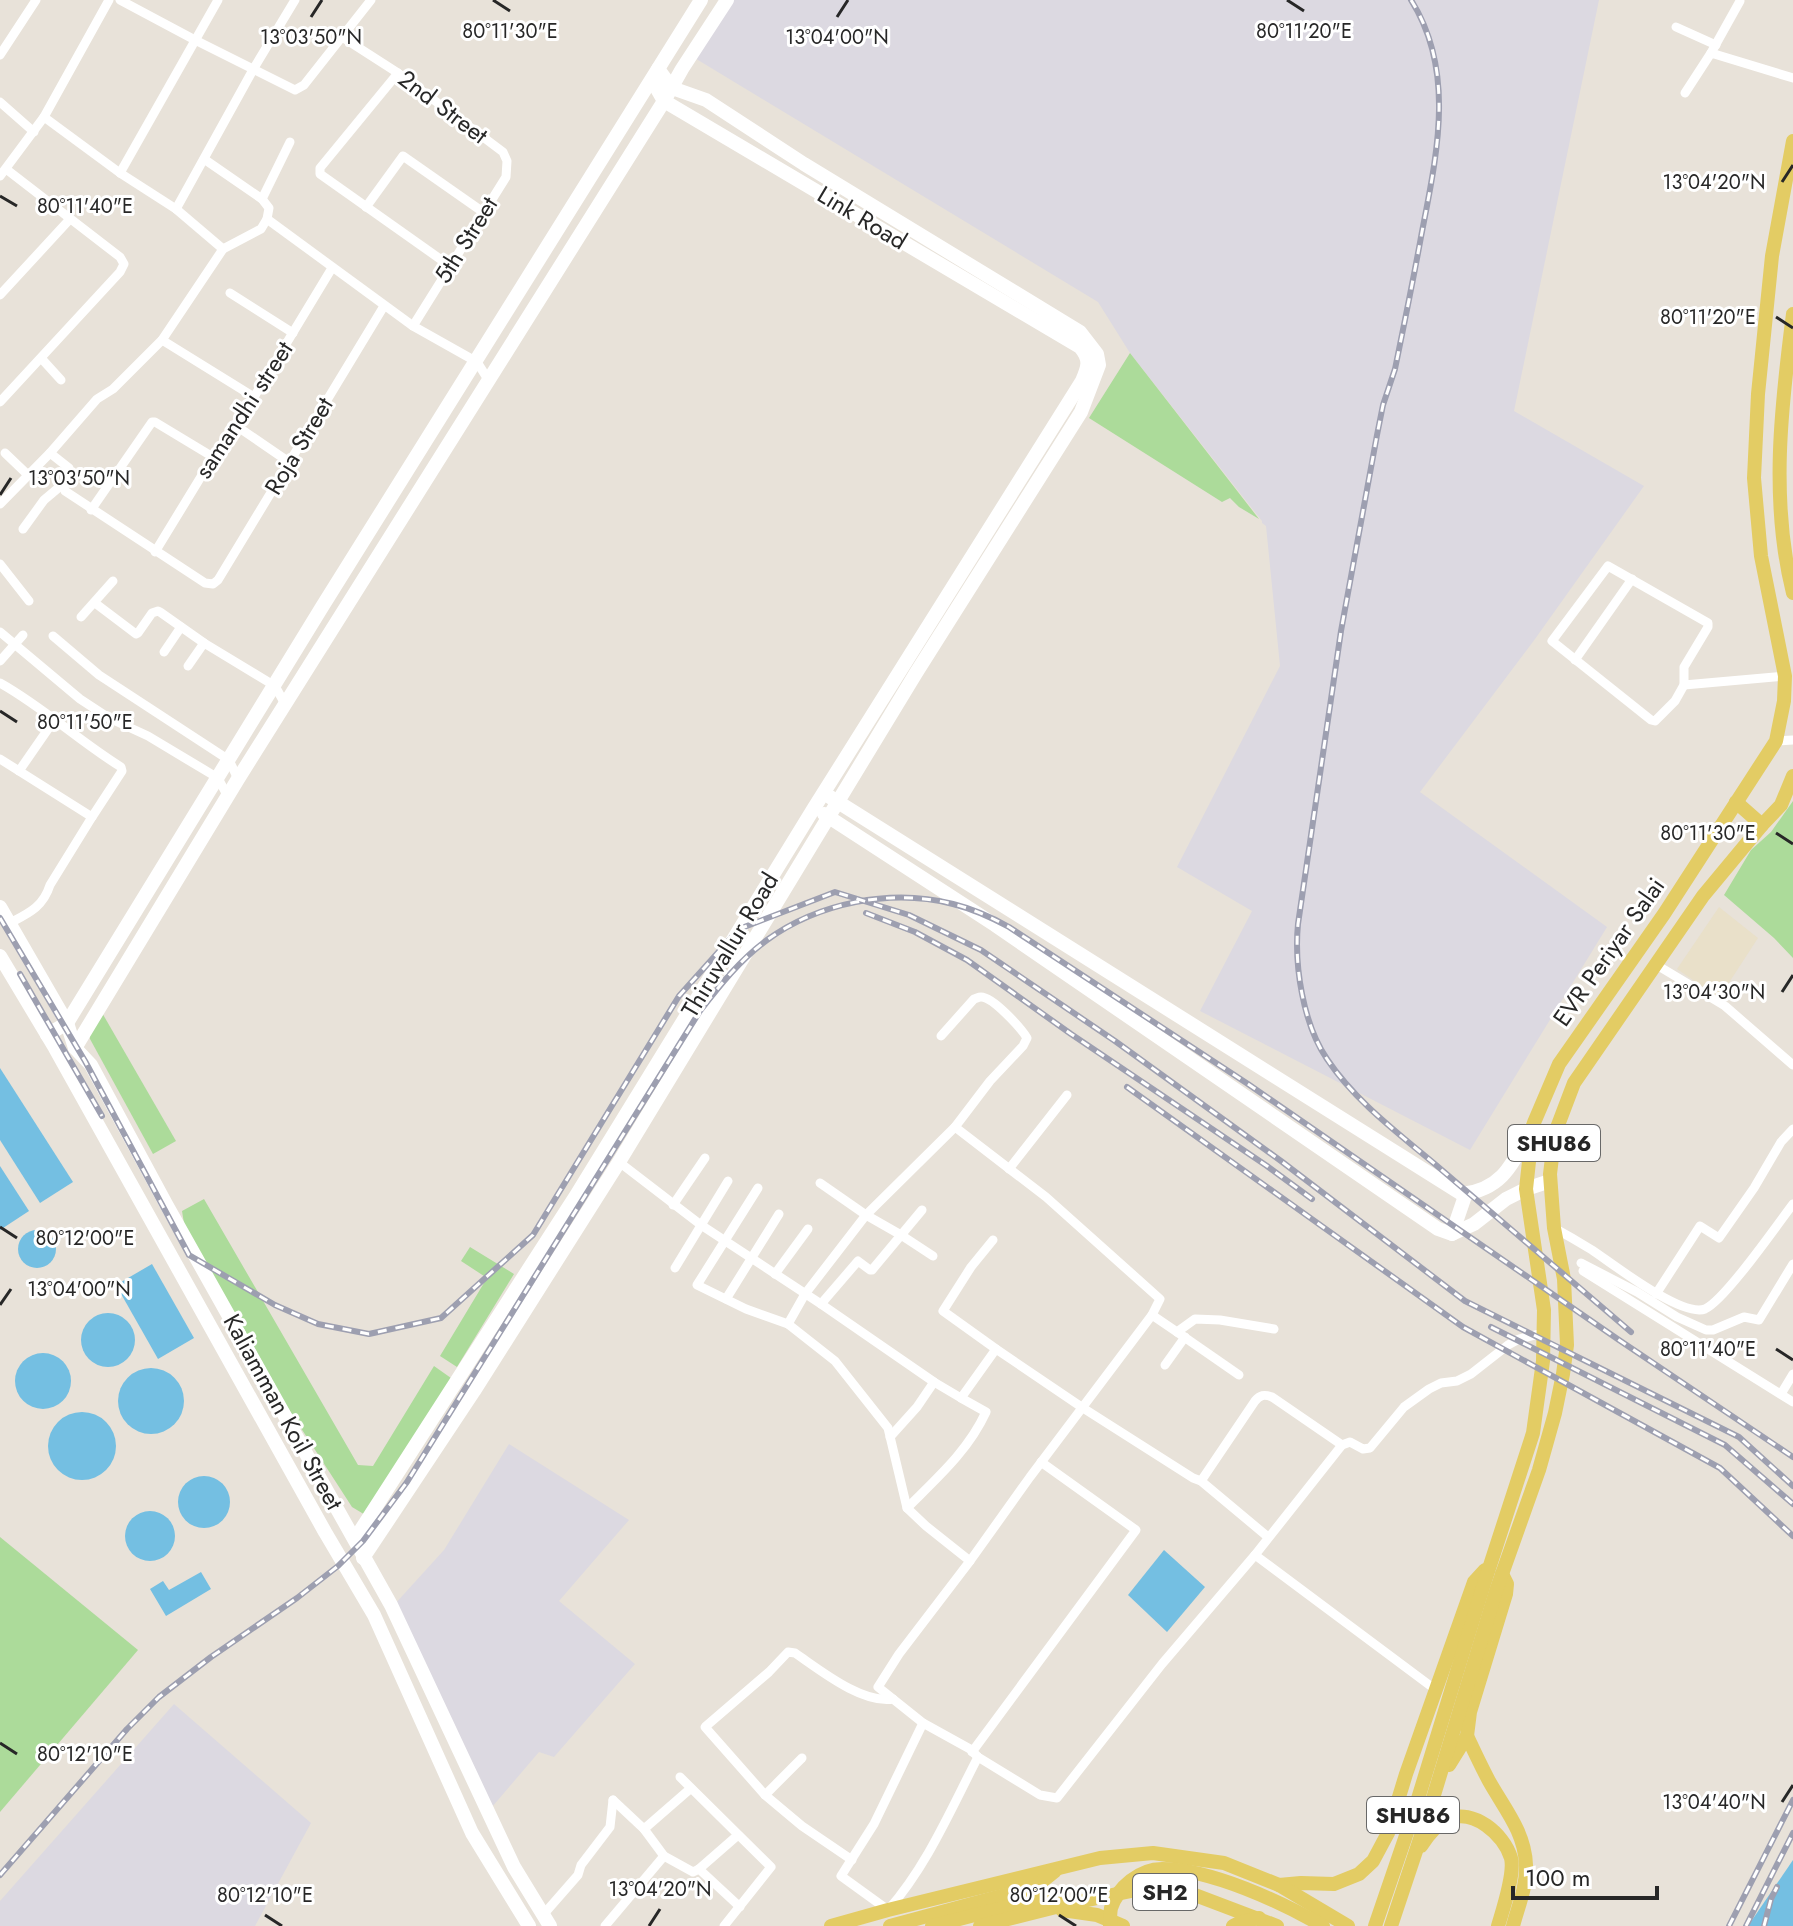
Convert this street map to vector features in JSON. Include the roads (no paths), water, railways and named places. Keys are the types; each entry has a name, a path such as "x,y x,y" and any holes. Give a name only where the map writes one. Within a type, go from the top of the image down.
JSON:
{"main road":[{"name":"EVR Periyar Salai","path":"1496,1568 1533,1433 1543,1361 1544,1310 1526,1189 1533,1125 1559,1064 1664,914 1776,741 1784,701 1785,676 1761,556 1754,478 1758,394 1772,256 1793,141"},
{"path":"1793,314 1778,458 1787,567 1793,593"},
{"name":"EVR Periyar Salai","path":"1496,1568 1539,1470 1555,1413 1567,1345 1564,1279 1554,1228 1550,1181 1555,1133 1574,1083 1703,896 1781,805 1793,776"},
{"path":"1736,802 1762,825"},
{"path":"1279,1885 1334,1884 1359,1874 1373,1861 1388,1833 1406,1774 1474,1582 1496,1568 1507,1584 1506,1594 1470,1712 1467,1736 1443,1774 1429,1778 1406,1774"},
{"name":"SHU86","path":"1391,1926 1414,1857 1496,1568"},
{"name":"SHU86","path":"1375,1926 1490,1589"},
{"path":"1467,1736 1488,1780 1515,1821 1523,1845 1525,1882 1513,1926"},
{"path":"1414,1857 1425,1840 1448,1819 1463,1816 1492,1830 1503,1841 1511,1858 1512,1869 1498,1926"},
{"name":"SH2","path":"831,1926 1100,1858 1153,1853 1224,1863 1279,1885 1348,1926"},
{"path":"932,1926 1033,1894 1057,1869"},
{"path":"1110,1926 1111,1908 1122,1890 1137,1875 1160,1869 1233,1884 1319,1923"},
{"name":"SH2","path":"980,1926 1136,1890 1195,1895 1277,1926"},
{"path":"1033,1894 1037,1899 1057,1907 1097,1915 1123,1926"},
{"path":"890,1926 1033,1894"},
{"path":"1237,1924 1259,1918"}],"street":[{"path":"0,55 36,0"},
{"path":"0,402 124,264 120,257 3,172 44,117 109,0"},
{"path":"120,0 295,90 304,85 371,0"},
{"path":"120,173 218,0"},
{"path":"176,209 295,0"},
{"path":"47,1035 67,1023 701,0"},
{"path":"55,1048 75,1048 238,779 727,0"},
{"path":"1685,93 1740,1"},
{"path":"1676,27 1714,49 1793,78"},
{"name":"2nd Street","path":"342,37 398,73 503,152"},
{"path":"398,73 320,168 320,174 450,266"},
{"path":"363,1558 474,1391 619,1162 916,673 1081,412 1099,365 1097,354 1080,332 816,172 706,100 668,94 655,75"},
{"name":"Link Road","path":"668,94 1080,347"},
{"path":"0,102 34,132"},
{"path":"44,117 120,173 176,209 223,249"},
{"path":"262,199 290,142"},
{"name":"5th Street","path":"413,326 506,177 508,170 503,152"},
{"path":"366,207 403,156 483,212"},
{"path":"0,504 97,399 113,389 162,340 223,249 261,229 267,219 269,208 262,199 204,159"},
{"path":"0,295 70,219"},
{"path":"267,219 413,326 477,362 489,381"},
{"name":"samandhi street","path":"155,552 332,268"},
{"path":"230,293 293,333"},
{"name":"Roja Street","path":"155,552 205,583 213,584 218,580 384,306"},
{"path":"162,340 254,397"},
{"name":"Thiruvallur Road","path":"355,1539 584,1184 823,793 1082,381 1089,362 1080,347"},
{"path":"41,358 61,380"},
{"path":"91,510 154,422 213,457"},
{"path":"235,425 289,462"},
{"path":"5,453 28,475"},
{"path":"23,529 69,473 69,468 50,453"},
{"path":"63,484 65,491 155,552"},
{"path":"0,564 29,601"},
{"path":"1608,566 1632,579 1708,623 1684,667 1684,685 1672,706 1653,721 1553,642 1608,566"},
{"path":"1575,660 1632,579"},
{"path":"81,617 113,581"},
{"path":"95,603 136,634 152,613 158,611 275,686 285,704"},
{"path":"164,652 181,627"},
{"path":"0,632 80,699 218,778 228,797"},
{"path":"0,661 23,635"},
{"path":"53,636 99,675 229,760 238,779"},
{"path":"188,666 204,643"},
{"path":"1684,685 1785,676"},
{"path":"0,683 55,719 122,771 47,894 35,910 10,923"},
{"path":"19,771 55,719"},
{"path":"1776,741 1793,740"},
{"path":"0,759 92,817"},
{"path":"823,793 1462,1194 1490,1187 1508,1170 1533,1125"},
{"path":"814,808 995,925 1438,1229 1452,1234 1474,1224 1506,1199 1550,1181"},
{"name":"Kaliamman Koil Street","path":"0,907 67,1023 75,1048 91,1065 391,1605 514,1867 547,1920"},
{"name":"Kaliamman Koil Street","path":"0,956 55,1048 374,1615 472,1833 529,1926"},
{"path":"1655,964 1725,1006 1793,1065"},
{"path":"788,1324 805,1294 866,1215 955,1127 1027,1038 1007,1014 981,997 974,999 941,1036"},
{"path":"1009,1169 1067,1095"},
{"path":"955,1127 1046,1197 1160,1299 1152,1315 899,1654 878,1687 923,1723 1040,1795 1057,1798 1162,1664 1255,1555 1342,1445 1350,1442 1363,1449 1370,1448 1404,1407 1429,1389 1471,1374 1519,1339 1543,1333"},
{"path":"1656,1294 1700,1226 1719,1238 1781,1142 1793,1129"},
{"path":"673,1205 705,1158"},
{"path":"619,1162 701,1225 934,1382 986,1412 960,1455 907,1508"},
{"path":"675,1268 728,1181"},
{"path":"820,1183 933,1256"},
{"path":"758,1188 697,1285 746,1309 788,1324 835,1361 888,1428 907,1508 970,1561"},
{"path":"1452,1234 1466,1193"},
{"path":"1506,1199 1531,1218"},
{"path":"1554,1228 1656,1294 1696,1311 1708,1308 1730,1286 1793,1204"},
{"path":"821,1304 858,1261 872,1270 922,1210"},
{"path":"726,1299 779,1214"},
{"path":"775,1274 808,1229"},
{"path":"993,1240 971,1267 943,1311 1083,1408 1201,1481 1268,1537"},
{"path":"1793,1264 1759,1320 1744,1317 1713,1330 1677,1317 1637,1292 1582,1267 1793,1402"},
{"path":"1152,1315 1239,1375"},
{"path":"1165,1365 1181,1335 1195,1319 1274,1329"},
{"path":"961,1398 996,1349"},
{"path":"1781,1394 1793,1374"},
{"path":"890,1437 934,1382"},
{"path":"1201,1481 1259,1396 1272,1397 1342,1445"},
{"path":"923,1723 874,1824 841,1876 888,1910 905,1891 938,1833 975,1754 1136,1530 1041,1462"},
{"path":"1255,1555 1436,1690"},
{"path":"852,1860 802,1826 765,1795 705,1727 788,1652 795,1653 836,1680 872,1698 893,1699"},
{"path":"765,1795 802,1758"},
{"path":"680,1777 771,1867 724,1926"},
{"path":"644,1829 690,1789"},
{"path":"547,1920 578,1875 581,1865 610,1827 613,1800 644,1829 664,1856 693,1872 738,1835"},
{"path":"605,1926 664,1856"},
{"path":"699,1869 740,1907"}],"water":[{"path":"0,1068 73,1182 40,1203 0,1140"},
{"path":"0,1166 29,1211 0,1230"},
{"path":"37,1230 51,1235 56,1249 51,1263 37,1268 23,1263 18,1249 23,1235"},
{"path":"152,1264 194,1338 158,1359 116,1285"},
{"path":"108,1313 127,1321 135,1340 127,1359 108,1367 89,1359 81,1340 89,1321"},
{"path":"43,1353 63,1361 71,1381 63,1401 43,1409 23,1401 15,1381 23,1361"},
{"path":"151,1368 174,1378 184,1401 174,1424 151,1434 128,1424 118,1401 128,1378"},
{"path":"75,1412 89,1412 101,1417 111,1427 116,1446 111,1465 101,1475 89,1480 75,1480 63,1475 53,1465 48,1453 48,1439 53,1427 63,1417"},
{"path":"204,1476 222,1484 230,1502 222,1520 204,1528 186,1520 178,1502 186,1484"},
{"path":"140,1512 160,1512 174,1526 174,1546 160,1560 140,1560 126,1546 126,1526"},
{"path":"1164,1550 1205,1587 1167,1632 1128,1595"},
{"path":"201,1572 211,1589 166,1616 150,1589 163,1581 169,1590"},
{"path":"1793,1860 1793,1926 1748,1926"}],"railway":[{"path":"1411,0 1425,28 1434,57 1438,86 1437,147 1395,369 1383,405 1341,631 1298,924 1299,976 1306,1012 1319,1045 1338,1074 1364,1103 1631,1332"},
{"path":"0,918 85,1061 189,1255 275,1305 318,1324 369,1334 441,1318 533,1235 679,996 739,929 835,892 909,915 981,950 1115,1041 1281,1161 1465,1301 1739,1437 1793,1486"},
{"path":"0,1875 127,1729 159,1697 297,1598 338,1566 363,1541 407,1482 700,1011 739,964 767,940 809,917 856,902 929,899 968,908 1009,927 1248,1084 1793,1457"},
{"path":"866,913 915,932 967,960 1312,1199"},
{"path":"20,974 102,1116"},
{"path":"1127,1087 1463,1327 1720,1468 1793,1536"},
{"path":"1491,1327 1725,1445 1793,1504"},
{"path":"1729,1926 1793,1800"},
{"path":"1746,1926 1793,1833"},
{"path":"1764,1926 1777,1887"}]}
